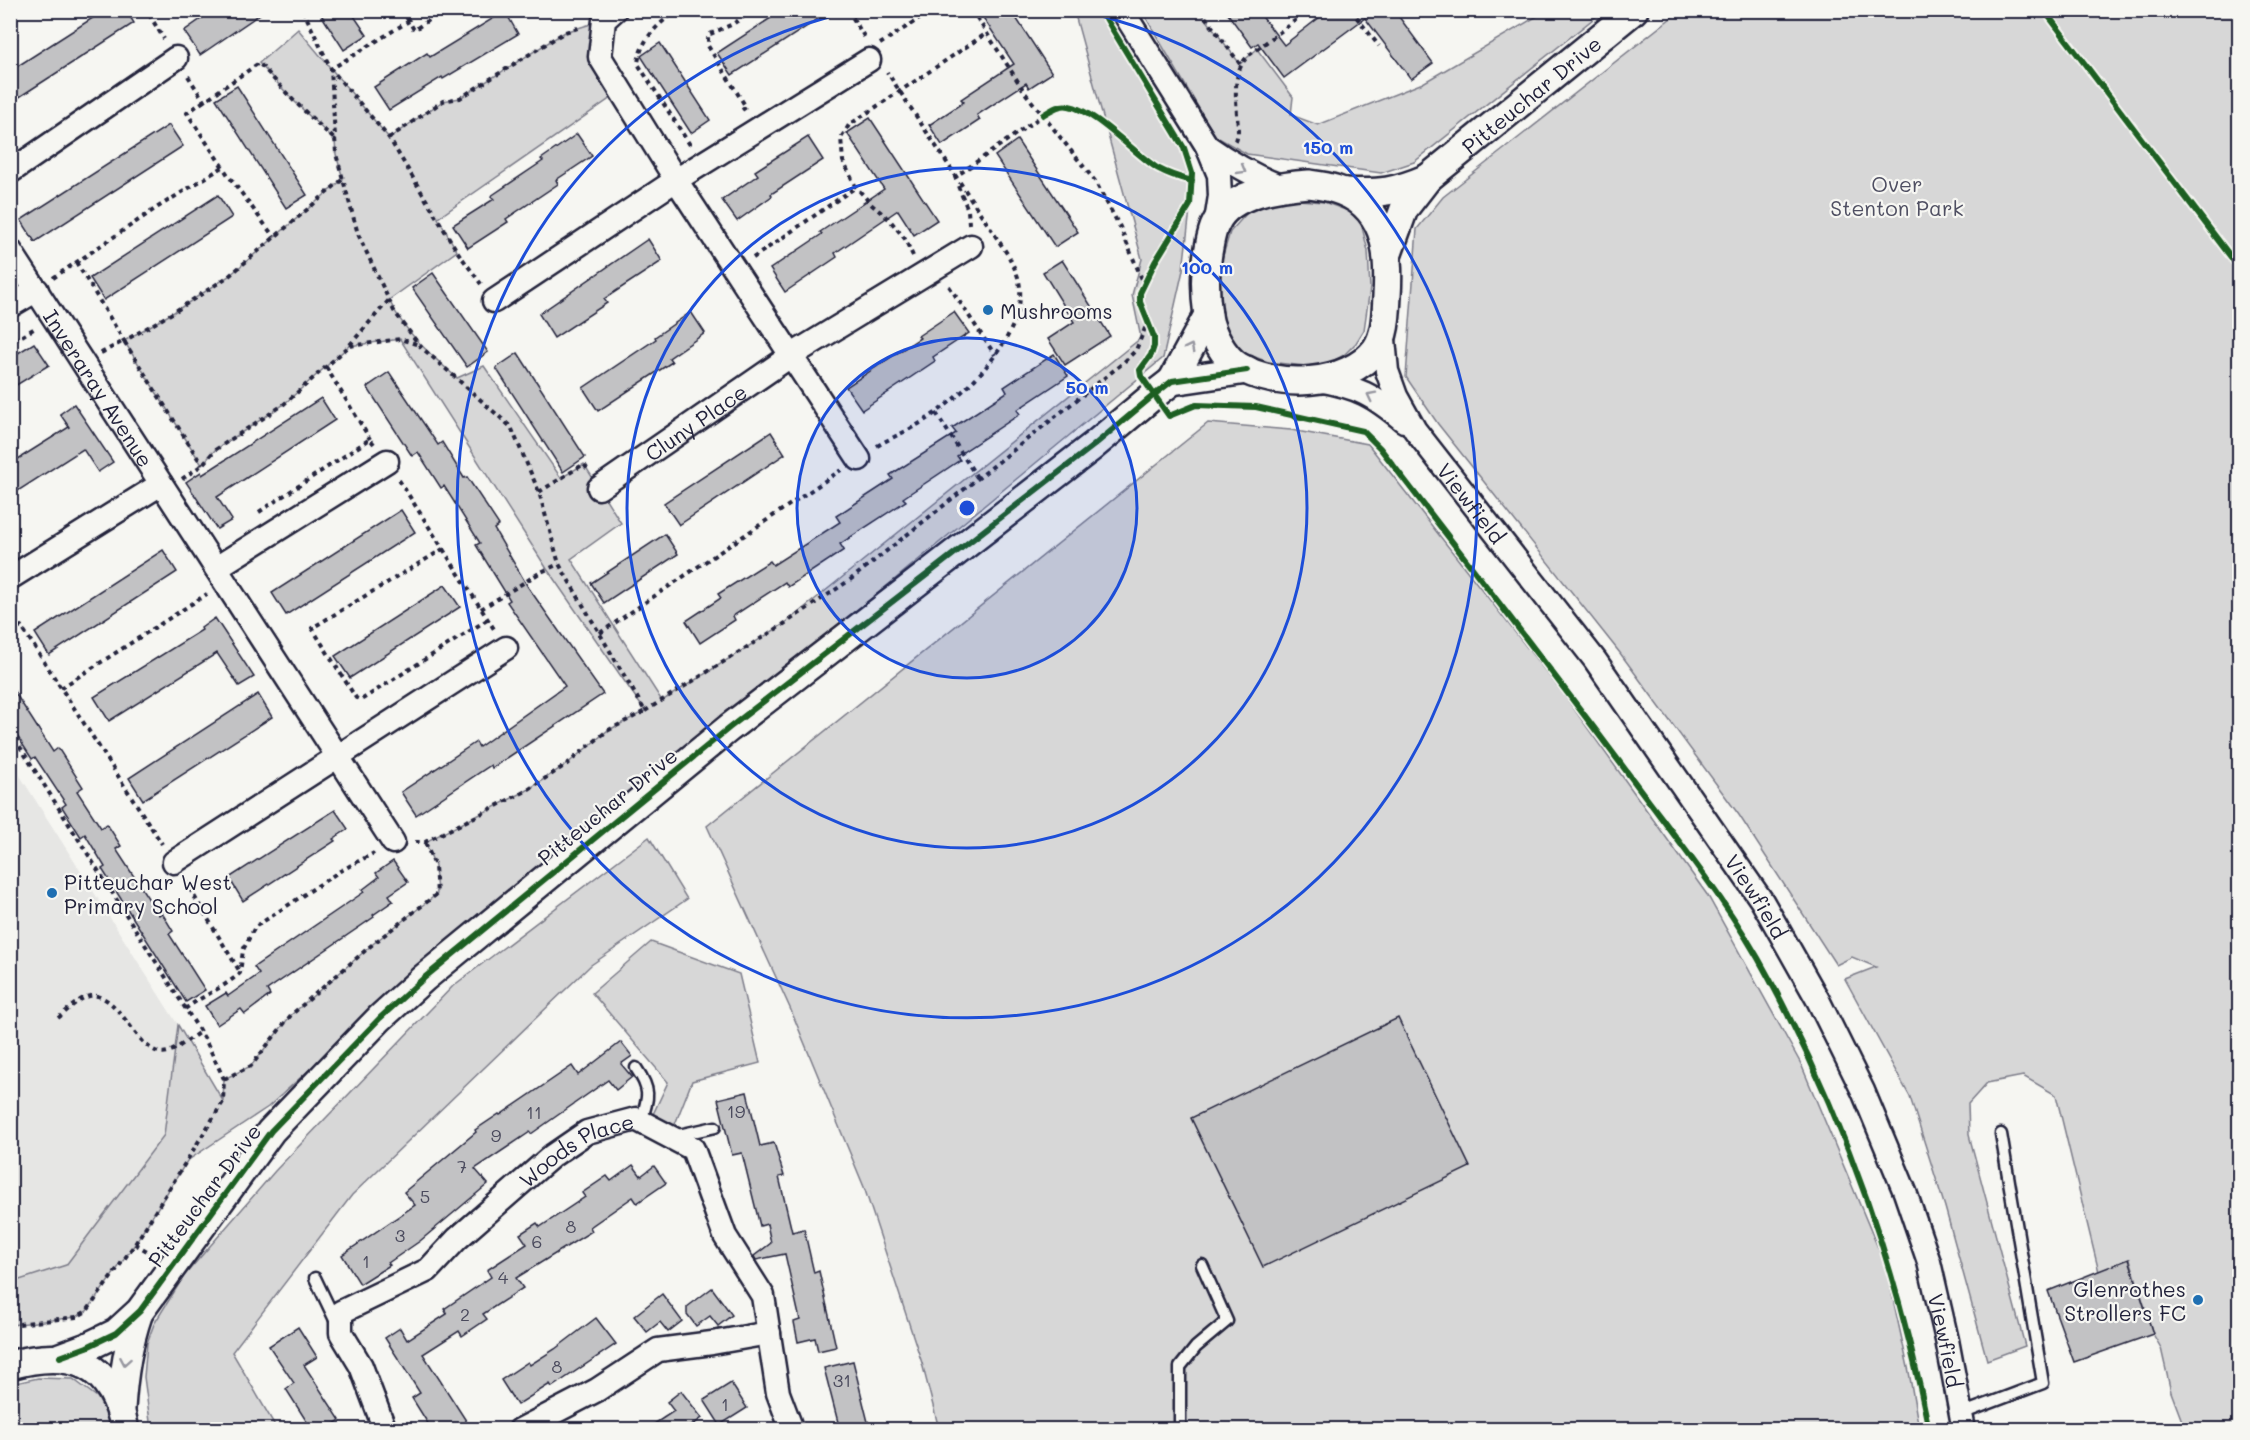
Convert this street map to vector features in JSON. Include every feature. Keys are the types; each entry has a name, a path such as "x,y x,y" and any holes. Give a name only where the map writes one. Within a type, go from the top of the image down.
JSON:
{"street":[{"path":"1122,10 1207,146 1219,175 1220,196 1207,262 1204,291 1210,328 1220,346 1236,365 1258,375 1290,381 1324,380 1356,366 1376,348 1385,322 1388,287 1387,247 1376,216 1361,201 1342,192 1308,184 1280,186 1241,199 1216,222"},
{"name":"Pitteuchar Drive","path":"1387,256 1404,209 1428,178 1634,10"},
{"path":"610,15 600,57 670,171 859,459"},
{"path":"10,172 176,58"},
{"path":"494,301 696,154 869,60"},
{"path":"1207,146 1257,178 1280,186"},
{"name":"Pitteuchar Drive","path":"1342,192 1375,194 1428,178"},
{"name":"Cluny Place","path":"599,488 792,355 971,246"},
{"name":"Inveraray Avenue","path":"10,250 393,842"},
{"name":"Inveraray Avenue","path":"10,306 37,290"},
{"name":"Pitteuchar Drive","path":"60,1357 116,1333 140,1311 271,1131 344,1054 415,986 729,728 1084,453 1172,381 1208,315"},
{"name":"Viewfield","path":"1383,329 1387,371 1396,396 1415,429 1595,660 1762,901 1818,1000 1863,1091 1905,1192 1926,1252 1947,1340 1962,1422"},
{"path":"1172,381 1247,370"},
{"name":"Viewfield","path":"1318,380 1350,386 1371,396 1415,429"},
{"path":"221,575 387,461"},
{"name":"Inveraray Avenue","path":"10,578 161,484"},
{"path":"174,862 506,648"},
{"name":"Woods Place","path":"341,1322 428,1269 457,1239 552,1156 587,1132 636,1119 693,1149 725,1236 763,1296 778,1393 792,1430"},
{"name":"Pitteuchar Drive","path":"123,1421 123,1373 128,1344 140,1311"},
{"path":"341,1322 361,1366 385,1430"},
{"path":"520,1430 597,1390 658,1350 769,1333"},
{"path":"10,1365 28,1360 60,1357 81,1362 100,1374 114,1396 123,1421"}],"lane":[{"path":"636,1068 647,1084 647,1102 641,1121"},
{"path":"670,1137 715,1127"},
{"path":"1962,1422 2043,1383 2001,1134"},
{"path":"1180,1430 1180,1367 1196,1347 1227,1321 1202,1265"},
{"path":"315,1278 341,1322"}],"path":[{"path":"147,10 204,101"},
{"path":"150,16 159,10"},
{"path":"303,10 331,69 389,138 457,251 494,301"},
{"path":"401,10 414,30 443,10"},
{"path":"679,10 660,22 639,50 638,64 696,154"},
{"path":"737,113 746,107 708,46 708,35 733,24 753,10"},
{"path":"869,60 872,49 933,10"},
{"path":"972,10 1026,94 1095,181 1120,227 1144,284"},
{"path":"1200,10 1240,64"},
{"path":"1296,10 1299,18"},
{"path":"1231,162 1238,133 1236,80 1240,64 1309,10"},
{"path":"1352,10 1379,46"},
{"path":"389,138 442,101 460,98 565,32 610,15"},
{"path":"331,69 409,21"},
{"path":"987,33 849,125 841,138 843,161 856,187 889,219 930,271 953,294 995,355"},
{"path":"274,237 187,113 259,63 335,141"},
{"path":"331,69 336,154 358,234 391,306 420,346 511,427 539,492 559,564 633,690"},
{"path":"971,246 968,210 955,177 1054,108 1069,106 1091,117 1159,169 1192,184 1192,173"},
{"path":"670,171 696,154 700,138"},
{"path":"37,290 76,262 223,167"},
{"path":"83,363 174,312 229,276 343,179"},
{"path":"735,271 856,187"},
{"path":"76,262 202,465"},
{"path":"1140,293 1148,277"},
{"path":"1144,314 1152,330"},
{"path":"10,329 17,339 54,317"},
{"path":"645,711 850,580 1123,363 1136,350 1148,321"},
{"path":"349,346 400,339 420,346"},
{"path":"326,367 370,439"},
{"path":"936,413 978,478"},
{"path":"600,633 859,459"},
{"path":"539,492 584,464 599,488"},
{"path":"443,549 506,648"},
{"path":"481,609 541,572 559,564"},
{"path":"61,688 221,575"},
{"path":"10,632 21,626 174,862 240,973"},
{"path":"10,731 200,1032 224,1079 223,1102 135,1244 87,1311 76,1317 10,1325"},
{"path":"224,1079 251,1065 291,1015 374,943 437,894 435,866 425,842"},
{"path":"58,1018 83,998 92,995 106,999 146,1044 158,1052 168,1052 200,1032"}],"shaded area":[{"name":"Pitteuchar West Primary School","path":"10,760 178,1025 164,1135 66,1265 11,1283"}],"green space":[{"path":"1074,11 1102,11 1184,148 1192,173 1192,193 1183,270 1163,358 871,599 658,768 466,928 268,1107 187,1161 135,1244 87,1311 76,1317 11,1325 10,1283 66,1265 164,1135 178,1025 223,1101 224,1079 251,1066 291,1015 374,943 437,894 435,866 425,842 526,791 567,764 607,731 645,711 547,569 400,339 349,346 283,405 215,450 202,465 124,341 229,276 343,179 335,141 259,63 298,29 389,138 443,101 460,98 565,32 604,20 600,57 621,91 438,218 457,251 389,300 410,333 457,378 484,366 561,478 584,464 621,523 571,559 662,701 784,624 1141,338 1132,295 1142,259"},
{"path":"1142,11 1200,11 1240,64 1257,49 1293,97 1291,115 1318,125 1423,83 1546,11 1603,11 1414,162 1381,173 1247,154 1215,136"},
{"name":"Over Stenton Park","path":"1680,11 2239,11 2239,1429 2185,1429 2171,1392 2161,1348 2153,1334 2130,1259 2099,1272 2056,1095 2023,1076 1987,1083 1968,1104 1969,1135 2025,1346 1987,1360 1945,1207 1910,1097 1845,979 1876,967 1852,957 1836,965 1739,815 1620,653 1438,424 1406,377 1417,229 1443,197"},
{"path":"1286,199 1324,202 1359,215 1368,251 1370,288 1364,330 1356,343 1344,355 1328,364 1306,366 1268,362 1242,352 1222,330 1217,306 1222,259 1230,232 1247,213 1264,203"},
{"path":"1208,423 1291,430 1368,444 1564,695 1708,896 1801,1064 1886,1267 1919,1429 939,1429 922,1363 864,1187 790,1008 707,826"},
{"path":"649,837 687,899 591,965 352,1195 232,1352 277,1429 151,1429 144,1377 147,1343 154,1324 184,1276 275,1171 453,986"},
{"path":"651,942 739,974 760,1063 692,1081 670,1137 648,1125 668,1082 592,993"},
{"path":"38,1378 73,1379 97,1397 113,1430 11,1430 11,1384"}],"building":[{"path":"105,10 126,10 134,23 10,103 10,71"},
{"path":"214,10 266,10 200,55 184,31"},
{"path":"318,10 350,10 367,35 344,50"},
{"path":"783,10 832,10 732,75 717,53"},
{"path":"978,10 1011,10 1052,73 1029,88 1026,83 977,115 980,120 942,145 929,125 964,102 961,99 1014,64"},
{"path":"1225,10 1257,10 1284,45 1329,10 1394,10 1433,63 1411,79 1365,18 1284,78 1258,43 1252,47"},
{"path":"505,11 518,34 389,110 374,87 427,53 430,57"},
{"path":"660,43 710,120 691,133 641,56"},
{"path":"237,86 307,195 286,208 216,99"},
{"path":"870,118 937,220 914,235 898,210 835,253 837,257 785,292 770,269 884,189 847,133"},
{"path":"169,125 183,146 35,242 21,220"},
{"path":"577,134 592,156 556,180 558,184 506,219 508,222 468,248 453,225 494,199 491,196 543,161 541,159"},
{"path":"808,137 823,160 771,194 772,196 737,221 722,200 758,175 755,171"},
{"path":"1017,140 1078,232 1055,247 995,156"},
{"path":"218,195 232,217 104,300 90,278"},
{"path":"648,239 662,261 604,299 607,303 554,338 539,314"},
{"path":"1062,260 1110,336 1065,365 1048,339 1074,322 1043,272"},
{"path":"433,273 488,352 467,367 412,288"},
{"path":"691,312 705,333 669,358 672,362 598,411 583,388 656,339 655,337"},
{"path":"954,312 969,333 933,357 935,361 862,410 846,387 920,338 918,336"},
{"path":"34,343 49,365 10,389 10,358"},
{"path":"518,353 585,457 563,472 496,368"},
{"path":"1054,354 1068,376 1017,410 1020,414 957,456 960,460 903,498 906,501 840,544 844,550 788,587 785,582 733,616 735,620 700,643 686,621 721,598 718,594 770,561 773,565 840,522 836,516 893,479 890,475 956,433 952,428 1007,392 1004,387"},
{"path":"389,372 438,445 442,442 464,478 467,477 499,525 494,529 528,587 603,694 492,768 491,765 416,815 401,792 476,742 479,747 565,686 507,602 510,600 476,545 480,543 444,486 441,488 418,452 412,456 367,387"},
{"path":"321,398 335,420 217,497 232,520 217,529 186,482 201,472 202,475"},
{"path":"74,404 113,462 98,472 83,449 10,496 10,464 69,427 60,414"},
{"path":"771,432 785,454 679,525 664,503"},
{"path":"401,510 415,532 286,615 272,593"},
{"path":"665,534 678,554 604,603 591,583"},
{"path":"163,550 177,572 49,655 35,633"},
{"path":"445,585 460,607 350,678 335,656"},
{"path":"215,618 254,677 239,686 217,653 109,721 94,697 202,630 201,628"},
{"path":"10,685 53,752 58,748 83,787 77,791 101,828 107,824 121,846 116,849 159,915 162,913 173,931 169,934 205,990 186,1002 102,869 105,867 85,834 81,837 62,807 66,804 35,757 32,759 10,725"},
{"path":"258,694 272,717 143,800 129,778"},
{"path":"335,810 348,829 333,839 335,841 243,901 229,878"},
{"path":"393,861 408,882 389,895 393,901 373,915 374,917 267,990 270,995 245,1014 241,1009 217,1025 205,1006 226,993 228,996 259,974 254,967 364,892 362,890 379,877 376,873"},
{"path":"1398,1018 1470,1167 1263,1267 1191,1118"},
{"path":"621,1042 632,1056 621,1064 632,1077 616,1090 608,1080 531,1134 530,1132 475,1169 488,1184 420,1241 388,1263 390,1265 360,1284 342,1255 415,1205 404,1192 476,1132 475,1130 572,1066 578,1075"},
{"path":"747,1092 760,1146 774,1143 784,1176 779,1177 792,1232 804,1229 814,1273 819,1271 836,1347 818,1351 815,1338 798,1342 794,1322 800,1320 785,1254 756,1260 754,1256 771,1243 767,1224 760,1226 742,1153 732,1155 718,1099"},
{"path":"633,1165 641,1176 654,1166 666,1183 637,1203 633,1197 590,1227 592,1231 516,1278 523,1288 483,1314 487,1319 462,1336 459,1331 423,1354 472,1430 432,1430 412,1398 420,1393 385,1338 400,1328 407,1340 447,1314 444,1309 491,1277 487,1270 527,1244 520,1234 537,1223 540,1227 585,1197 582,1193 607,1176 611,1181"},
{"path":"2129,1259 2153,1334 2074,1362 2048,1291"},
{"path":"712,1288 732,1315 718,1326 710,1316 696,1326 687,1314 687,1307"},
{"path":"662,1294 682,1321 668,1332 660,1322 647,1332 634,1316"},
{"path":"596,1318 616,1344 552,1387 550,1384 517,1405 501,1380 528,1362 530,1365 555,1349"},
{"path":"298,1327 317,1357 304,1365 340,1420 325,1430 312,1430 286,1389 294,1383 269,1346"},
{"path":"853,1361 870,1430 840,1430 824,1368"},
{"path":"731,1383 747,1408 720,1425 704,1400"},
{"path":"681,1391 702,1418 686,1430 645,1430 674,1411 667,1402"}],"cycle path":[{"path":"1106,10 1103,13 1184,148 1192,173 1190,205 1155,262 1140,293 1140,302 1154,337 1154,346 1151,355 1140,370 1141,376 1169,416 1196,405 1256,407 1363,431 1380,448 1685,849 1754,951 1822,1087 1845,1142 1885,1254 1916,1370 1929,1430"},
{"path":"2044,10 2240,269"},
{"path":"1043,115 1062,106 1079,109 1102,123 1157,168 1192,181"},
{"path":"60,1357 116,1333 140,1311 271,1131 380,1018 424,978 729,728 1093,446 1172,381 1247,370"}],"place":[{"name":"Mushrooms","path":"988,310"},
{"name":"Pitteuchar West Primary School","path":"52,893"},
{"name":"Glenrothes Strollers FC","path":"2198,1300"}]}
